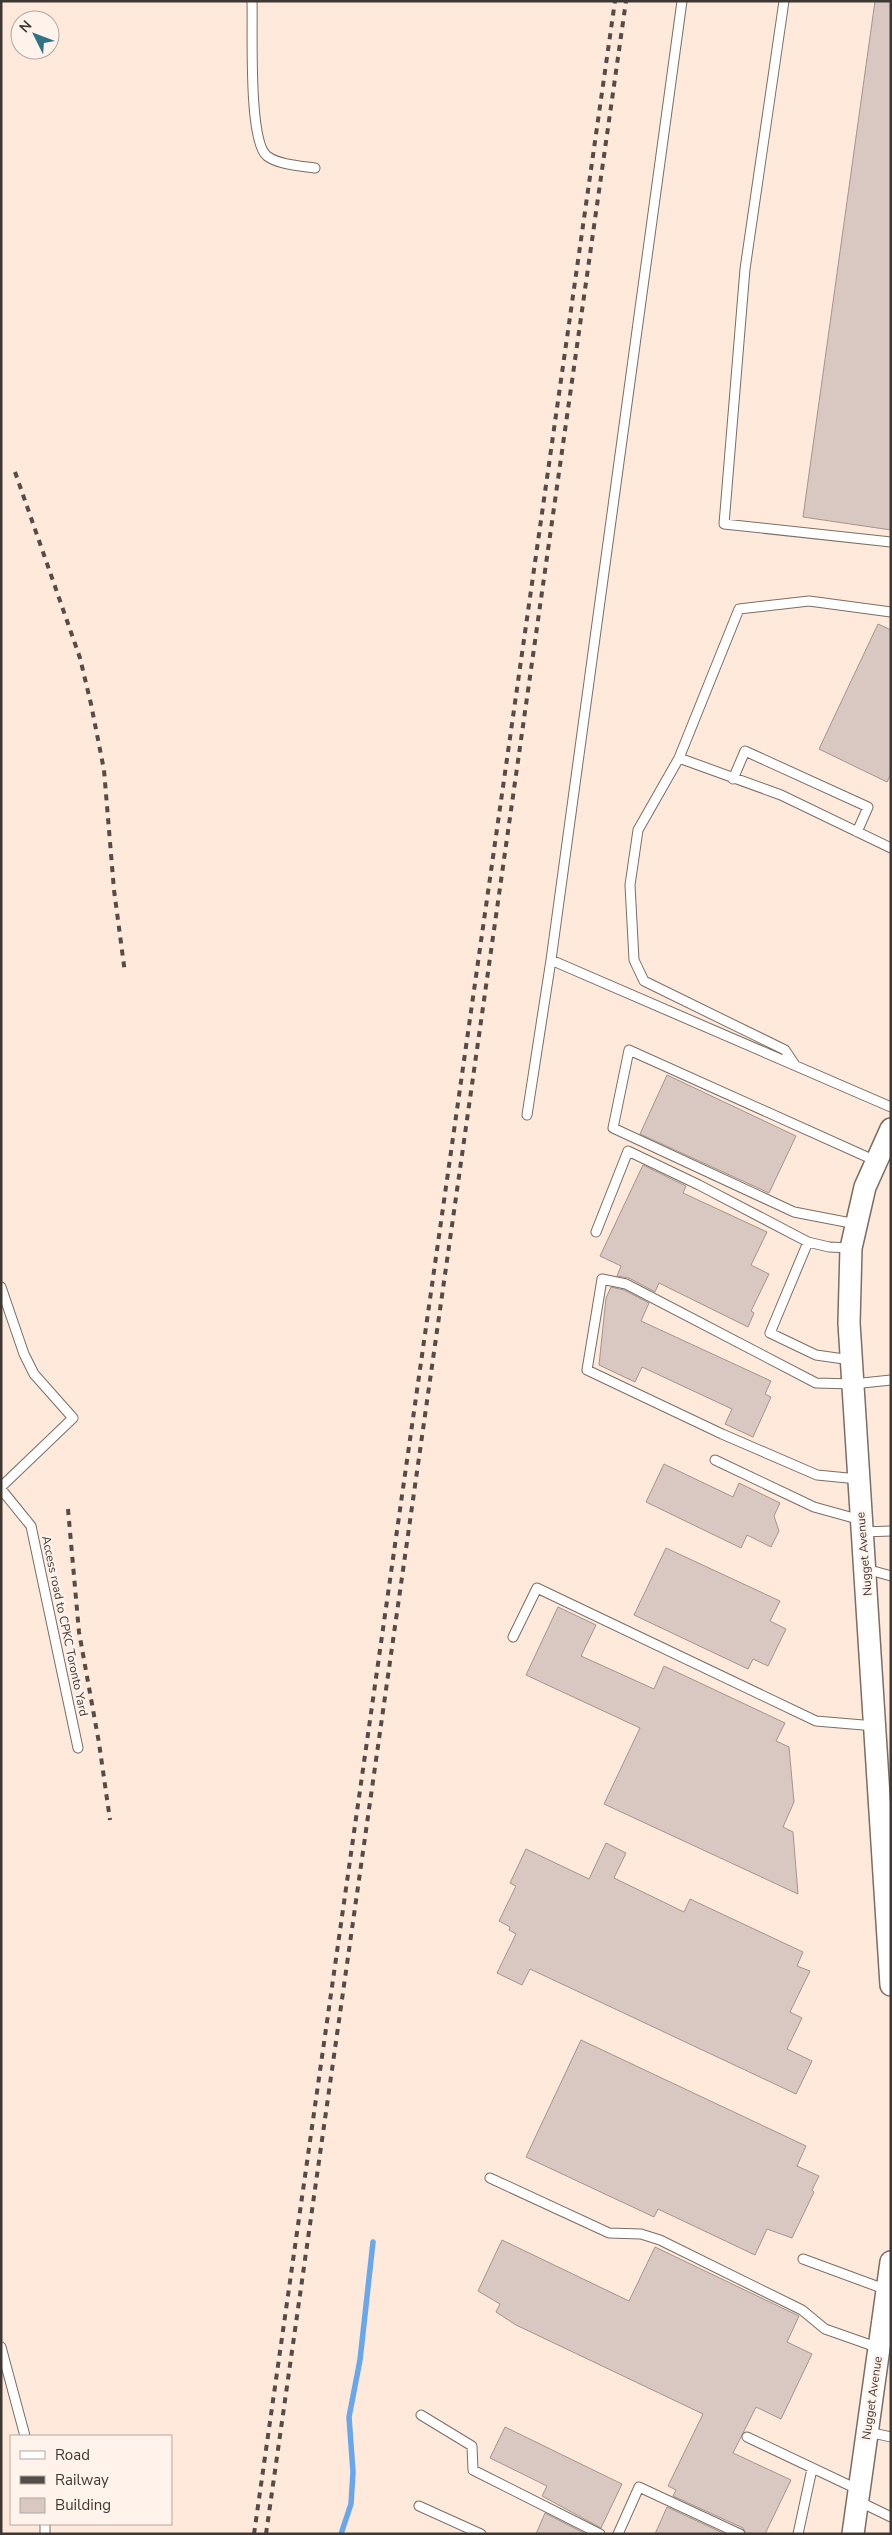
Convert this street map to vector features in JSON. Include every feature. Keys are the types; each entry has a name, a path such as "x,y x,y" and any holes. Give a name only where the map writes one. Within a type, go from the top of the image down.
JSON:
{"street":[{"name":"Nugget Avenue","path":"891,1128 865,1187 856,1224 851,1248 849,1323 875,1726 880,1750 887,1844 891,1985"},
{"name":"Nugget Avenue","path":"853,2534 867,2432 887,2320 887,2290 891,2262"}],"lane":[{"path":"252,1 254,106 260,148 268,157 294,166 315,168"},
{"path":"527,1114 550,960 682,1"},
{"path":"784,1 745,269 724,524 891,542"},
{"path":"795,1065 785,1050 644,981 634,960 630,885 638,830 679,758 739,609 809,601 891,612"},
{"path":"733,779 745,751 868,807 857,832"},
{"path":"679,758 781,795 891,848"},
{"path":"550,960 891,1107"},
{"path":"856,1224 794,1212 613,1128 629,1050 877,1161"},
{"path":"596,1232 628,1151 699,1185 808,1242 830,1248 851,1248"},
{"path":"808,1242 770,1333 816,1355 852,1360"},
{"path":"858,1479 817,1475 722,1434 587,1370 602,1279 626,1284 816,1383 853,1384 891,1380"},
{"name":"Access road to CPKC Toronto Yard","path":"1,1287 24,1354 34,1374 73,1418 1,1488 30,1526 78,1748"},
{"path":"715,1460 814,1507 861,1526 891,1531"},
{"path":"866,1569 891,1576"},
{"path":"513,1637 537,1588 816,1721 875,1726"},
{"path":"490,2178 609,2233 641,2234 660,2240 802,2310 825,2329 880,2358"},
{"path":"803,2259 887,2290"},
{"path":"1,2347 24,2435"},
{"path":"421,2415 472,2446 472,2470 600,2534"},
{"path":"867,2432 891,2437"},
{"path":"747,2437 859,2495 891,2517"},
{"path":"798,2534 812,2469"},
{"path":"618,2534 639,2487 740,2534"},
{"path":"419,2506 481,2534"}],"shaded area":[{"path":"1,1 891,1 891,2534 1,2534"}],"building":[{"path":"875,1 891,1 891,530 803,517"},
{"path":"878,624 891,630 891,774 887,782 819,749"},
{"path":"667,1075 796,1136 769,1193 640,1134"},
{"path":"643,1165 686,1186 683,1193 767,1232 751,1265 769,1274 751,1311 754,1313 748,1327 659,1283 655,1292 629,1278 617,1276 621,1266 600,1256"},
{"path":"611,1287 624,1290 649,1303 641,1321 771,1381 765,1394 771,1397 753,1437 725,1424 732,1409 642,1367 635,1382 599,1365 606,1298"},
{"path":"664,1464 733,1497 739,1483 780,1503 774,1516 779,1531 771,1547 747,1535 741,1548 646,1502"},
{"path":"666,1548 780,1601 770,1621 786,1629 768,1666 753,1659 748,1669 634,1615"},
{"path":"558,1607 596,1625 581,1656 654,1689 664,1666 785,1723 776,1741 789,1747 794,1802 783,1827 793,1832 798,1894 604,1804 640,1728 526,1675"},
{"path":"606,1843 626,1853 614,1878 684,1912 690,1899 803,1952 797,1966 810,1971 790,2012 802,2018 787,2049 812,2061 796,2094 530,1969 522,1985 497,1973 516,1934 509,1930 510,1927 499,1921 516,1886 510,1883 526,1849 589,1879"},
{"path":"581,2040 806,2146 797,2166 819,2176 812,2190 814,2192 792,2238 767,2229 755,2255 658,2209 654,2217 526,2157"},
{"path":"502,2240 629,2301 655,2247 799,2316 787,2342 812,2354 781,2419 756,2407 733,2453 791,2480 765,2534 746,2534 743,2528 673,2496 676,2490 668,2486 703,2414 516,2325 496,2312 500,2304 478,2291"},
{"path":"505,2427 622,2484 601,2528 542,2496 547,2486 490,2458"},
{"path":"667,2507 725,2534 655,2534"},
{"path":"545,2513 586,2534 536,2534"}],"waterway":[{"path":"341,2534 351,2504 353,2472 349,2417 360,2360 373,2242"}],"railway":[{"path":"254,2534 615,1"},
{"path":"266,2534 626,1"},
{"path":"15,472 80,658 91,704 104,770 114,890 125,973"},
{"path":"68,1509 79,1632 99,1743 110,1820"}]}
